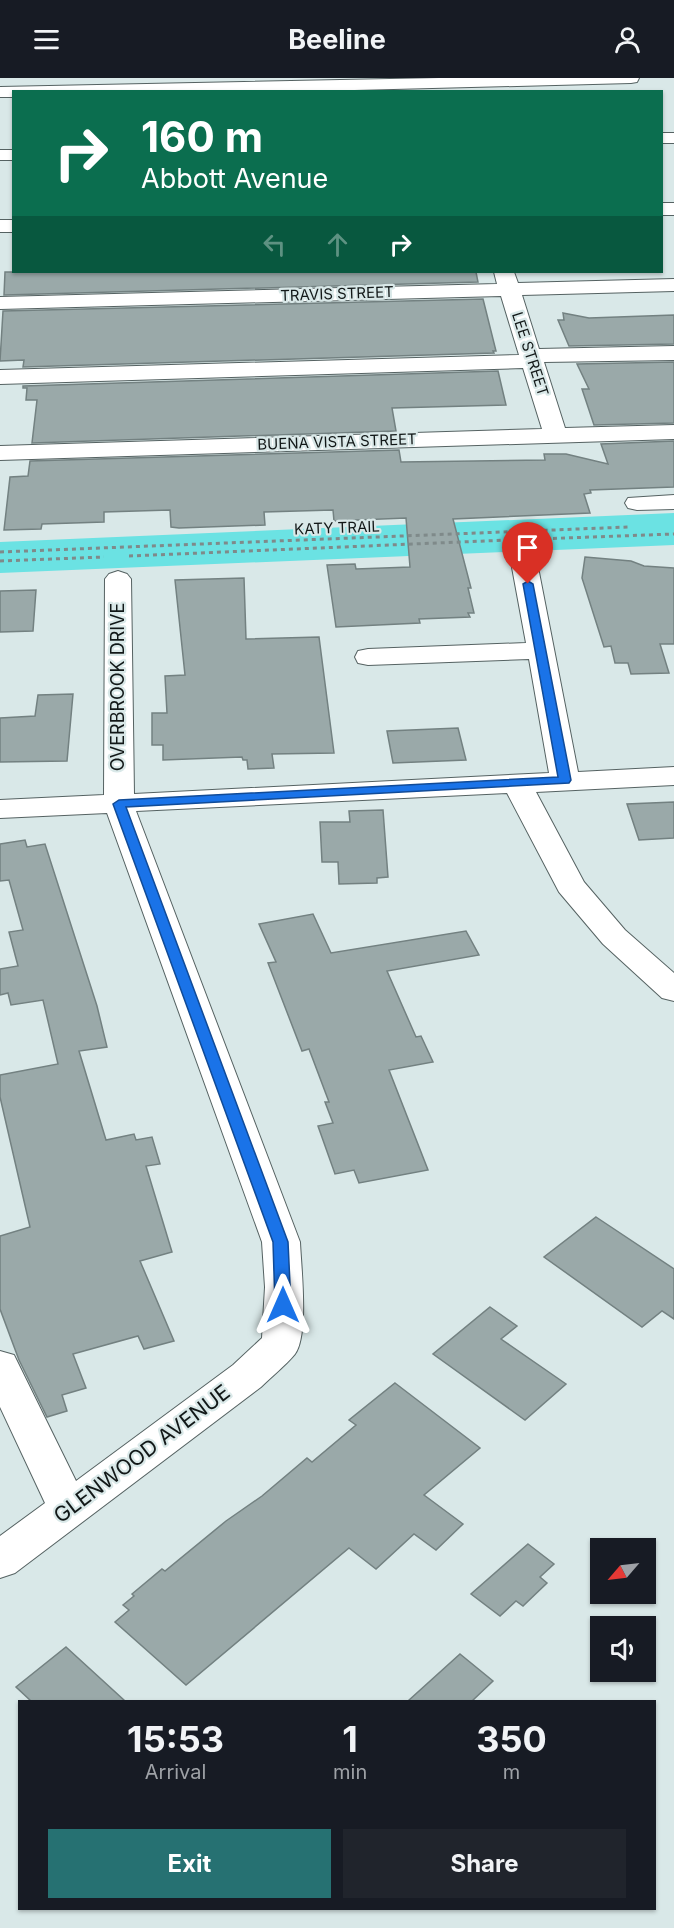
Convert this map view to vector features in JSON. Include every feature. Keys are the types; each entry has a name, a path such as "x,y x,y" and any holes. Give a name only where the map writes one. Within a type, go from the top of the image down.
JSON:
{"street":[{"path":"111,90 631,78"},
{"path":"266,279 345,276 346,294"},
{"path":"387,279 451,277 451,291"},
{"name":"TRAVIS STREET","path":"0,303 510,289 648,302 651,297 646,286 674,285"},
{"name":"LEE STREET","path":"510,289 556,436"},
{"path":"0,377 674,353"},
{"name":"BUENA VISTA STREET","path":"0,453 674,432"},
{"path":"638,515 674,502"},
{"path":"521,547 565,780"},
{"name":"OVERBROOK DRIVE","path":"114,564 119,804 281,1242 284,1287 281,1343"},
{"path":"368,657 541,650"},
{"path":"0,809 674,776"},
{"path":"516,782 570,885 614,937 674,991"},
{"name":"GLENWOOD AVENUE","path":"0,1560 247,1376 281,1343"},
{"path":"0,1366 69,1509"}],"path":[{"name":"KATY TRAIL","path":"0,552 638,515"},
{"path":"0,561 114,564 521,547 674,534"}],"shaded area":[{"path":"674,513 674,545 0,573 0,542"}],"building":[{"path":"5,272 476,273 478,282 4,295"},
{"path":"483,299 496,351 493,351 494,353 23,367 24,360 0,361 3,311"},
{"path":"563,313 589,318 674,315 674,344 569,346 558,320 564,320"},
{"path":"674,362 674,423 594,425 582,389 589,389 577,364"},
{"path":"498,371 506,405 392,408 396,431 32,443 37,400 26,400 27,388 23,388 23,386"},
{"path":"674,441 674,487 590,490 591,493 584,494 590,513 453,519 471,588 468,588 474,613 468,613 470,617 419,619 420,623 336,627 327,565 355,564 356,569 410,567 406,518 334,521 333,510 264,512 265,525 179,528 171,527 170,510 104,512 104,522 42,524 41,529 4,530 10,477 28,476 30,461 399,450 401,462 545,460 544,454 566,454 608,464 601,444"},
{"path":"585,557 674,568 674,644 660,644 669,673 631,674 628,663 615,663 611,646 604,647 582,578"},
{"path":"244,578 246,639 319,637 334,753 272,754 274,768 248,769 247,760 243,760 242,757 163,760 163,745 152,745 152,713 167,713 165,676 185,675 175,580"},
{"path":"36,590 33,631 0,632 0,591"},
{"path":"73,694 67,761 0,762 0,718 35,716 38,695"},
{"path":"458,728 466,760 393,763 387,731"},
{"path":"674,802 674,838 639,840 627,804"},
{"path":"383,810 388,877 377,878 377,883 339,884 338,862 322,862 320,822 350,822 349,811"},
{"path":"25,840 27,847 45,844 97,1006 107,1047 79,1051 106,1140 134,1134 136,1140 152,1137 160,1164 146,1166 172,1252 140,1261 174,1341 144,1349 138,1336 73,1354 86,1388 62,1395 67,1411 47,1417 19,1360 0,1309 0,1236 30,1227 0,1097 0,1075 58,1064 43,1000 11,1005 8,993 0,995 0,969 18,966 9,932 23,930 9,880 0,881 0,844"},
{"path":"313,914 331,953 466,931 479,955 387,971 416,1037 421,1036 433,1062 389,1070 428,1170 359,1183 354,1170 335,1174 318,1126 333,1123 325,1102 329,1102 309,1049 302,1051 268,963 276,962 259,924"},
{"path":"596,1217 674,1269 674,1319 662,1311 642,1327 544,1257"},
{"path":"490,1307 517,1326 501,1339 566,1384 525,1420 433,1354"},
{"path":"395,1383 480,1448 424,1495 463,1524 436,1550 414,1534 376,1569 349,1548 186,1685 115,1622 129,1610 123,1605 134,1596 132,1594 162,1569 165,1571 226,1521 262,1496 307,1458 312,1462 356,1425 349,1420"},
{"path":"528,1544 554,1564 540,1577 547,1583 523,1606 516,1601 500,1616 471,1594"},
{"path":"66,1647 124,1700 30,1700 16,1687"},
{"path":"460,1654 493,1681 473,1700 409,1700"}],"route":[{"path":"283,1305 281,1242 119,804 565,780 528,584"}]}
